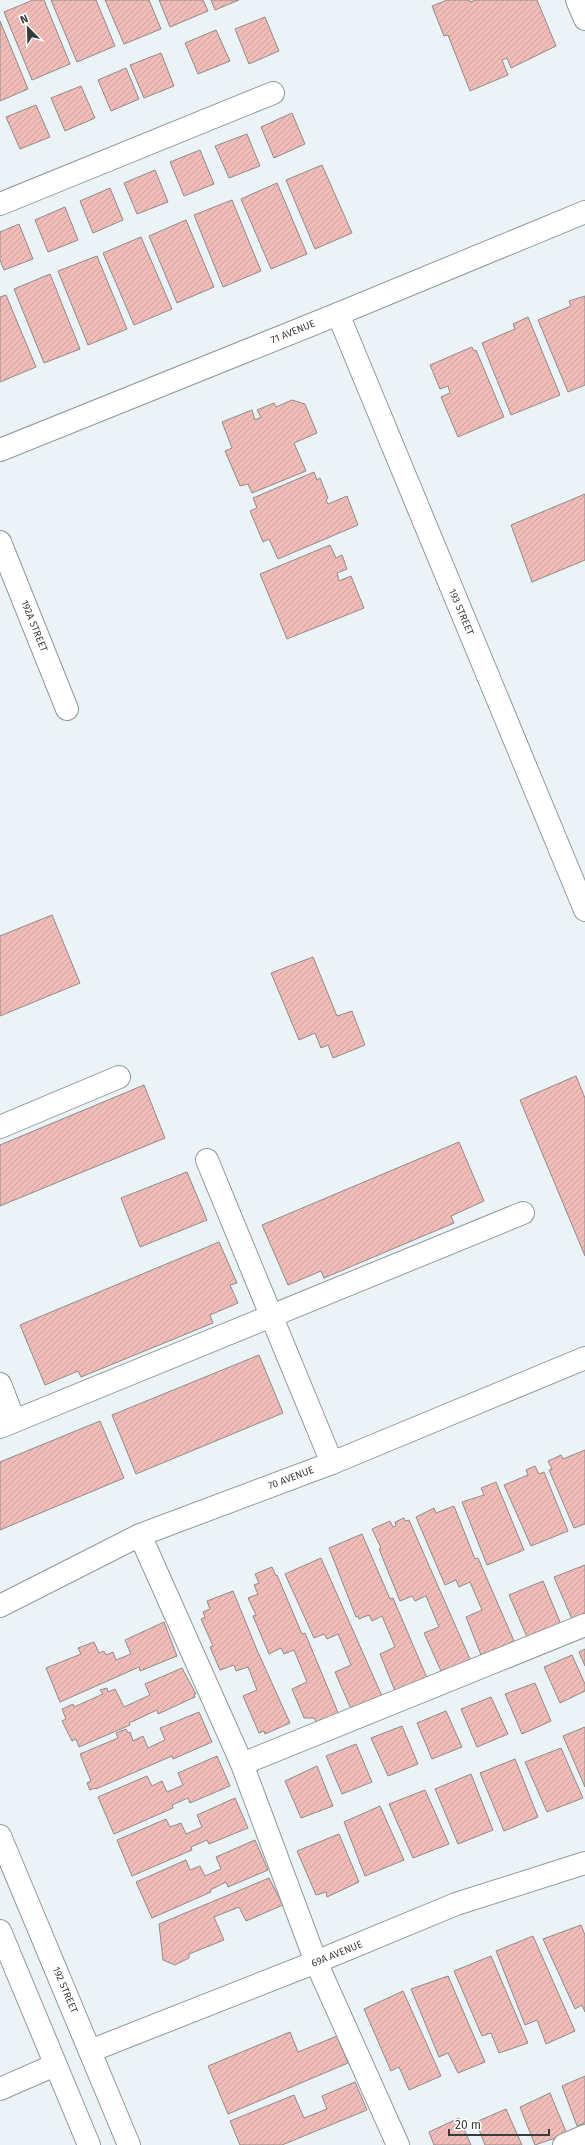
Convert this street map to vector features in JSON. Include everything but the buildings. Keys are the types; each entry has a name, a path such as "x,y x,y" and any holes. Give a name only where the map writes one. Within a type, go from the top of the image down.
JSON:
{"street":[{"path":"578,0 585,19"},
{"path":"0,204 273,93"},
{"name":"71 AVENUE","path":"0,450 338,314 585,212"},
{"name":"193 STREET","path":"338,314 585,910"},
{"name":"192A STREET","path":"0,542 67,709"},
{"path":"0,1128 119,1077"},
{"path":"207,1160 332,1463"},
{"path":"0,1384 7,1424 523,1213"},
{"name":"70 AVENUE","path":"0,1606 140,1535 332,1463 585,1358"},
{"path":"140,1535 242,1764 316,1962 398,2145"},
{"path":"242,1764 585,1625"},
{"name":"192 STREET","path":"0,1836 129,2145"},
{"name":"69A AVENUE","path":"90,2051 316,1962 462,1902 585,1863"},
{"path":"0,1931 86,2137 98,2137 104,2145"},
{"path":"0,2089 55,2065"},
{"path":"564,2145 585,2136"}]}
